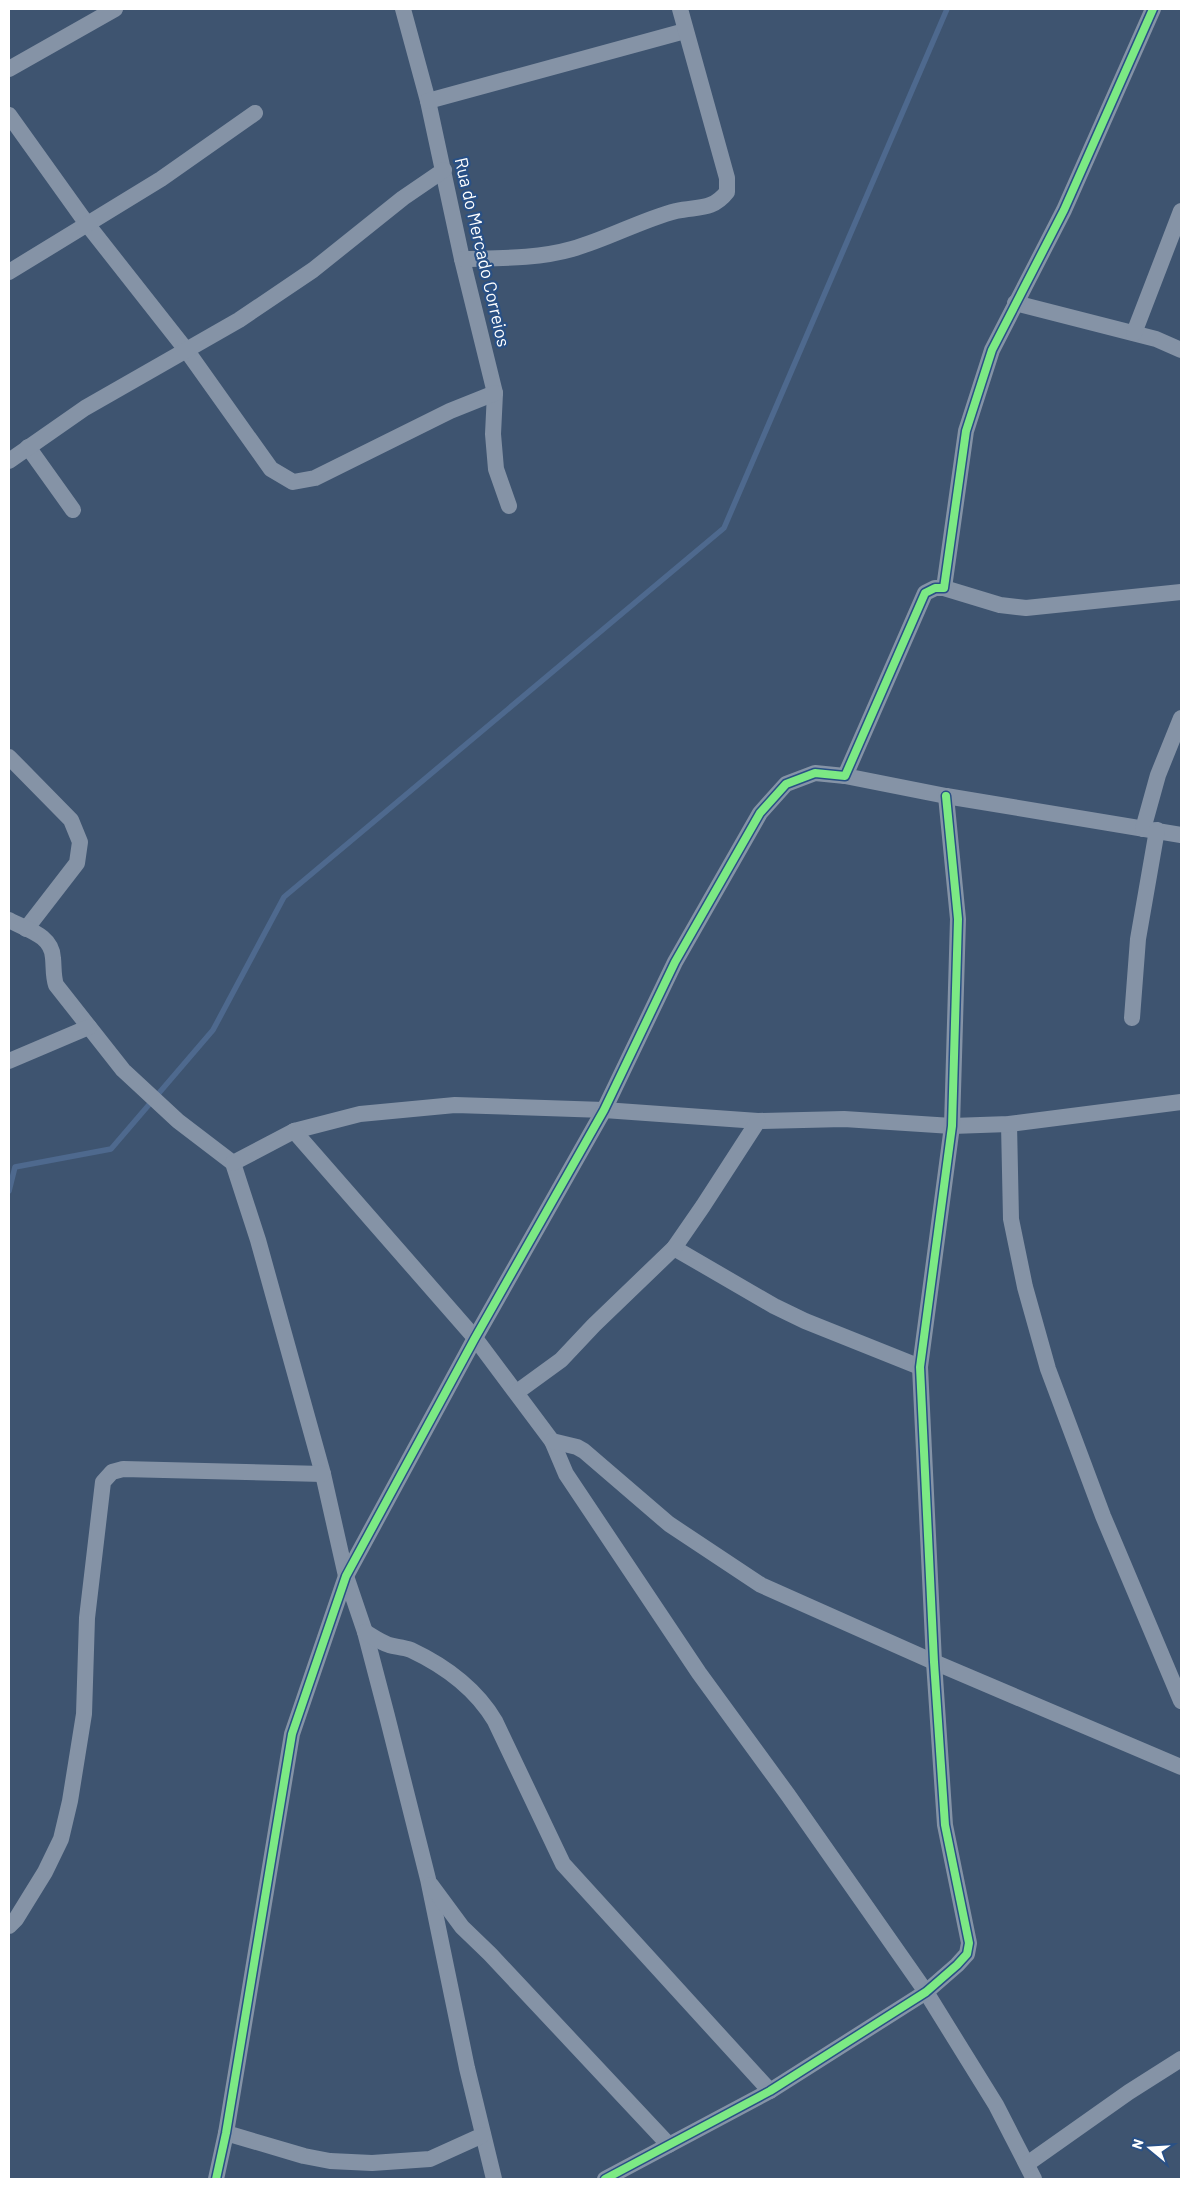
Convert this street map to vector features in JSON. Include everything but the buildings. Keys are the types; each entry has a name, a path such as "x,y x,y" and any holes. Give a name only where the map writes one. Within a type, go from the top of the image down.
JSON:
{"street":[{"path":"9,69 115,9"},
{"name":"Rua do Mercado Correios","path":"403,9 428,101 462,259 495,393 493,434 496,469 509,506"},
{"path":"462,259 521,257 571,250 676,211 701,208 719,202 728,192 727,178 680,9"},
{"path":"944,588 966,431 992,350 1064,210 1153,9"},
{"path":"428,101 685,31"},
{"path":"9,272 160,179 255,113"},
{"path":"9,115 87,224 187,351 271,469 293,482 315,478 450,410 495,393"},
{"path":"9,461 85,408 239,320 313,270 403,198 444,170"},
{"path":"1134,333 1181,211"},
{"path":"1015,303 1089,324 1134,333 1181,350"},
{"path":"28,447 73,510"},
{"path":"845,776 925,594 935,588 944,588 1000,605 1026,608 1181,592"},
{"path":"1132,1018 1138,939 1158,775 1181,718"},
{"path":"9,757 71,820 80,842 77,863 26,929"},
{"path":"216,2179 226,2134 292,1734 346,1576 475,1338 604,1110 675,962 760,813 786,784 815,773 845,776 946,796 1181,835"},
{"path":"605,2179 770,2091 926,1992 957,1966 967,1954 969,1943 945,1825 934,1662 920,1367 952,1126 958,919 946,796"},
{"path":"9,920 47,939 52,952 53,976 56,985 123,1070 178,1121 232,1163 258,1240 323,1474 346,1576 365,1632 428,1879 467,2068 494,2179"},
{"path":"9,1061 89,1027"},
{"path":"232,1163 294,1131 360,1114 455,1105 604,1110 758,1121 844,1119 952,1126 1009,1124 1181,1102"},
{"path":"517,1392 561,1360 594,1325 674,1248 731,1166 758,1121"},
{"path":"1009,1124 1010,1219 1024,1287 1048,1369 1103,1516 1181,1701"},
{"path":"294,1131 475,1338 552,1441 566,1474 699,1673 788,1795 926,1992 996,2105 1030,2175 1129,2092 1181,2059"},
{"path":"674,1248 774,1306 805,1321 920,1367"},
{"path":"552,1441 584,1451 669,1524 761,1585 791,1600 934,1662 1181,1766"},
{"path":"9,1926 16,1919 46,1872 61,1839 70,1801 84,1714 87,1618 103,1482 112,1472 123,1469 323,1474"},
{"path":"365,1632 388,1645 401,1647 421,1656 463,1682 486,1705 563,1864 770,2091"},
{"path":"428,1879 462,1927 490,1954 668,2145"},
{"path":"226,2134 304,2156 330,2161 372,2163 430,2159 483,2135"}],"waterway":[{"path":"9,1191 15,1167 111,1149 213,1030 284,897 724,528 947,9"}],"cycle path":[{"path":"216,2179 226,2133 292,1734 346,1576 475,1338 604,1110 675,962 760,813 786,784 815,773 845,776 925,593 935,588 944,588 966,431 992,350 1064,210 1153,9"},
{"path":"605,2179 770,2091 926,1992 967,1954 969,1943 945,1825 934,1662 920,1367 952,1126 958,919 946,796"}]}
